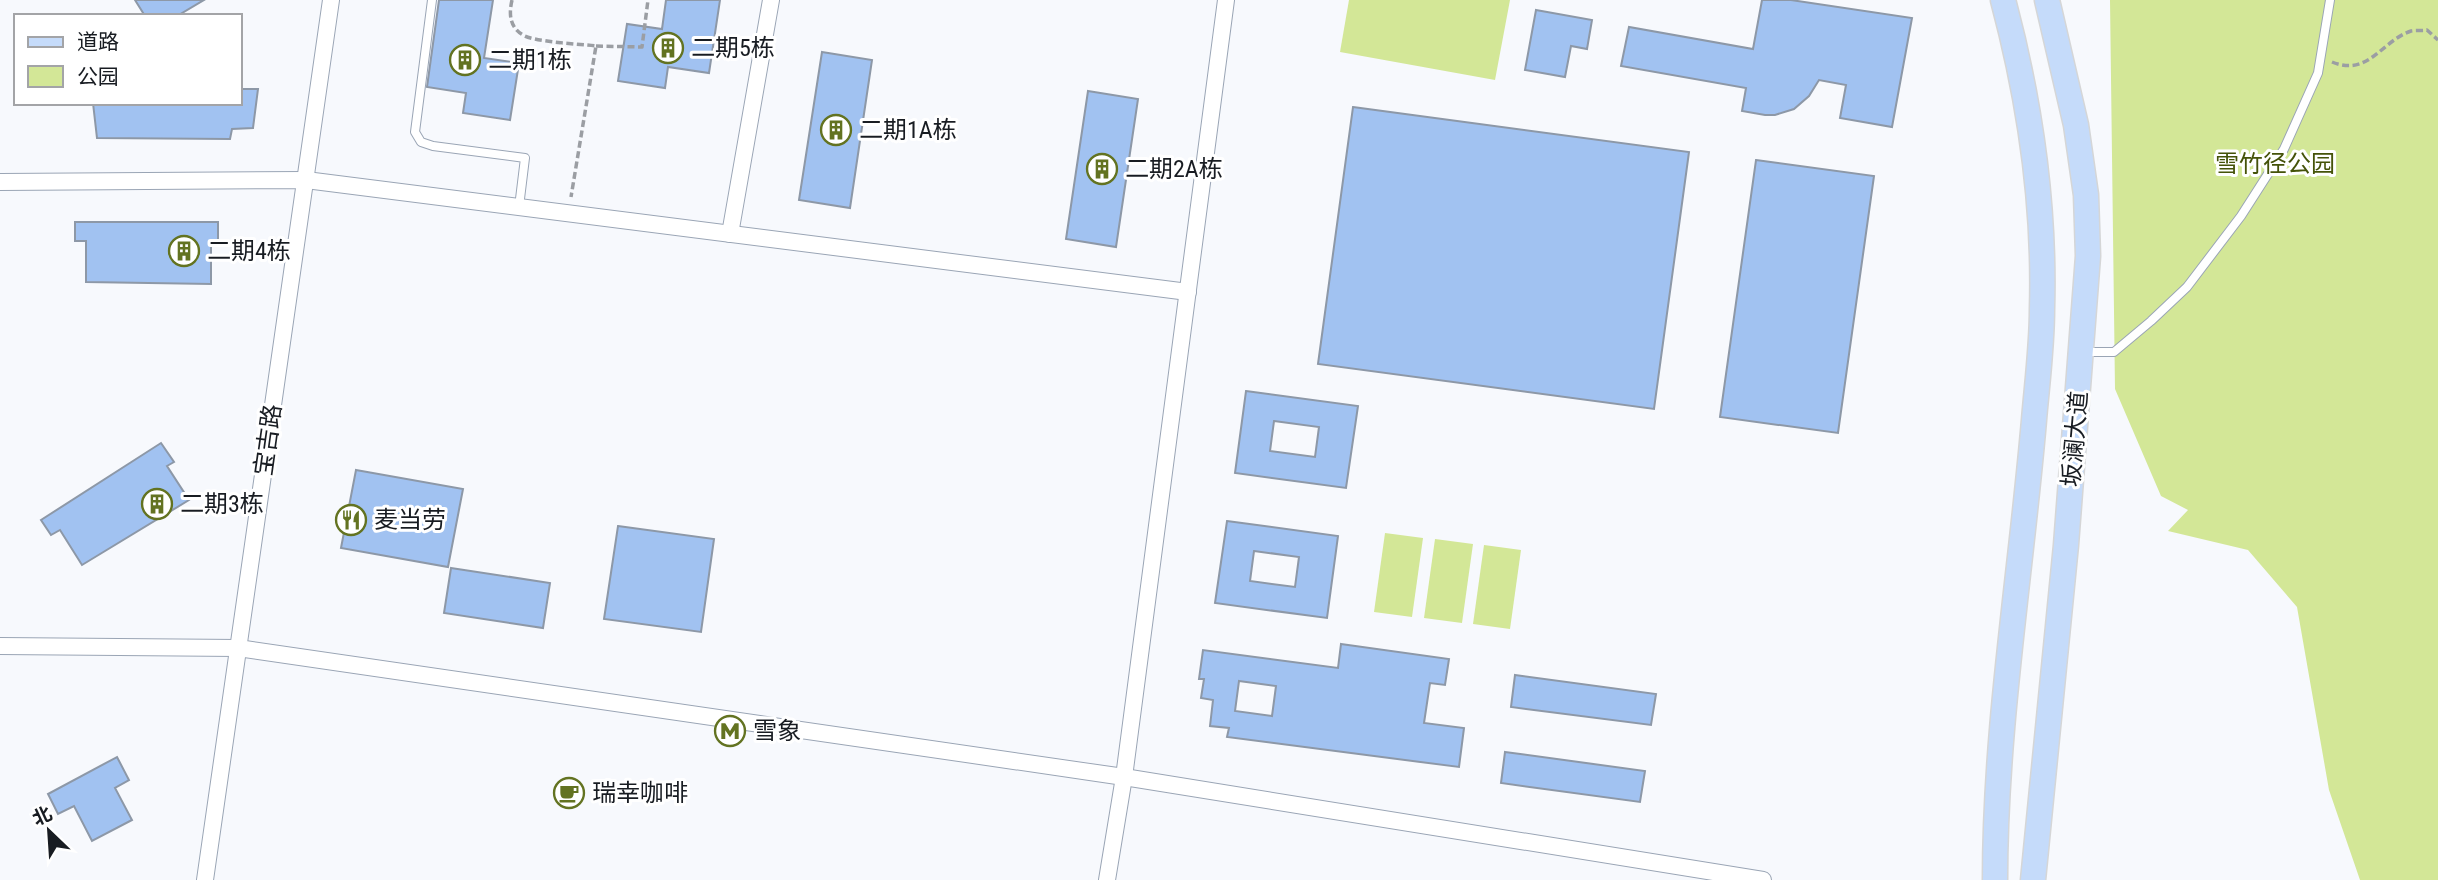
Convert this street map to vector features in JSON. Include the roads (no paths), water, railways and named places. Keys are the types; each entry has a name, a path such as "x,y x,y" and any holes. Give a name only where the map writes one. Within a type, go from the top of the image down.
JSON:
{"main road":[{"name":"坂澜大道","path":"1995,880 1995,820 2029,483 2042,311 2042,248 2031,122 2003,0"},
{"name":"坂澜大道","path":"2033,880 2082,352 2088,256 2086,195 2076,125 2048,0"}],"street":[{"name":"宝吉路","path":"205,880 331,0"},
{"path":"730,234 771,0"},
{"path":"1107,880 1124,777 1226,0"},
{"path":"0,182 306,180 1188,292"},
{"path":"0,646 238,648 1124,777 1763,880"}],"lane":[{"path":"432,0 415,132 421,142 433,146 526,158 519,207"},
{"path":"2082,352 2113,352 2151,321 2187,287 2241,216 2284,149 2318,72 2330,0"}],"place":[{"name":"二期5栋","path":"668,48"},
{"name":"二期1栋","path":"465,60"},
{"name":"二期1A栋","path":"836,130"},
{"name":"二期2A栋","path":"1102,169"},
{"name":"二期4栋","path":"184,251"},
{"name":"二期3栋","path":"157,504"},
{"name":"麦当劳","path":"351,520"},
{"name":"雪象","path":"730,731"},
{"name":"瑞幸咖啡","path":"569,793"}],"park label":[{"name":"雪竹径公园","path":"2275,164"}]}
